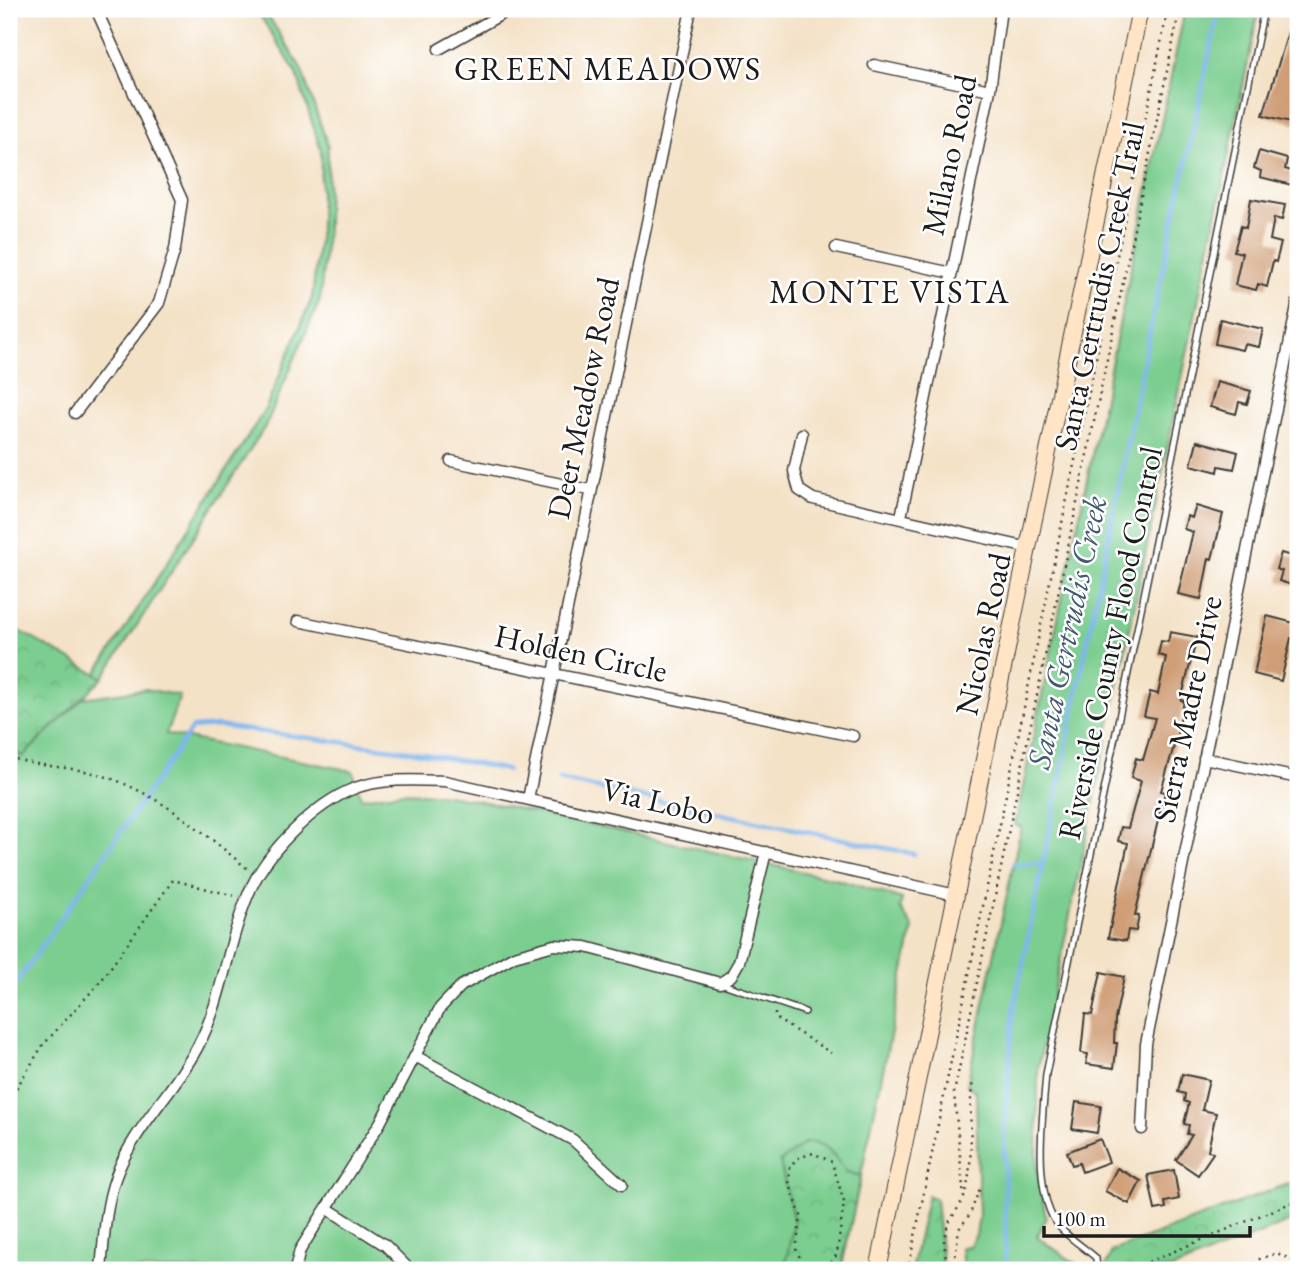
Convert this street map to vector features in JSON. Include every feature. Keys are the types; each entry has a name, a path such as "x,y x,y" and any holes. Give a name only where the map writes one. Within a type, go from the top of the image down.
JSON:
{"main road":[{"name":"Nicolas Road","path":"878,1270 1140,9"}],"street":[{"path":"75,413 159,303 175,249 182,200 96,9"},
{"path":"439,49 511,9"},
{"name":"Deer Meadow Road","path":"528,799 691,9"},
{"name":"Milano Road","path":"901,517 990,90 1001,9"},
{"path":"874,65 990,90"},
{"path":"836,248 952,273"},
{"name":"Sierra Madre Drive","path":"1142,1129 1146,1044 1298,301"},
{"path":"802,434 793,471 799,490 813,499 1030,548"},
{"path":"451,461 590,490"},
{"name":"Holden Circle","path":"298,621 853,736"},
{"path":"1204,758 1298,778"},
{"name":"Via Lobo","path":"101,1270 108,1205 117,1173 135,1139 199,1045 214,1009 246,901 257,877 286,836 347,792 381,782 434,780 956,895"},
{"path":"295,1270 300,1250 380,1123 440,1008 461,986 514,956 554,946 586,947 720,983 732,976 739,962 766,852"},
{"path":"415,1056 573,1140 622,1185"},
{"path":"328,1209 385,1245 410,1270"}],"lane":[{"name":"Riverside County Flood Control","path":"1097,1270 1096,1258 1062,1229 1052,1216 1042,1165 1047,1062 1264,9"},
{"path":"720,983 804,1012"}],"path":[{"path":"908,1270 1168,9"},
{"name":"Santa Gertrudis Creek Trail","path":"964,1198 954,1093 1180,9"},
{"path":"9,757 34,766 103,776 170,806 257,877"},
{"path":"9,1100 43,1045 101,981 173,880 246,901"},
{"path":"775,1013 775,1018 831,1053"},
{"path":"947,1270 944,1240 948,1224 964,1198 972,1169 969,1107 973,1080"},
{"path":"805,1270 796,1249 801,1216 789,1175 796,1159 813,1153 832,1163 844,1202 837,1253 834,1260 822,1270"},
{"path":"953,1270 958,1229 974,1206 980,1188"},
{"path":"1129,1270 1298,1200"},
{"path":"1250,1270 1257,1259 1277,1253 1296,1262 1298,1270"}],"green space":[{"path":"256,9 275,9 267,14 301,68 328,146 327,227 320,300 266,425 103,678 96,674 266,408 312,298 320,228 321,151 296,72"},
{"path":"1185,9 1259,9 1038,1068 1037,1168 1046,1218 1037,1237 1085,1270 963,1270 961,1247 969,1246 976,1235 979,1216 976,1092 967,1085 1021,827 1015,825"},
{"path":"9,625 103,678 23,756 9,751"},
{"path":"146,689 180,696 166,734 353,771 361,798 403,792 448,795 507,806 839,880 902,899 900,908 913,928 841,1270 9,1270 9,751 23,756 83,698"},
{"path":"805,1143 825,1147 847,1172 861,1176 841,1270 784,1270 794,1222 780,1162"},
{"path":"1298,1180 1298,1218 1170,1270 1104,1270 1112,1251"},
{"path":"928,1195 936,1200 943,1270 911,1270"}],"building":[{"path":"1295,9 1298,9 1298,124 1263,115"},
{"path":"1259,151 1287,159 1285,169 1295,172 1292,185 1260,177 1261,171 1254,168"},
{"path":"1251,199 1285,205 1282,220 1274,218 1270,240 1281,243 1276,262 1273,261 1267,287 1258,284 1256,290 1235,285 1242,253 1234,251 1241,226 1246,228"},
{"path":"1220,319 1263,329 1259,347 1244,344 1242,350 1215,344"},
{"path":"1217,382 1251,391 1247,404 1239,402 1236,414 1210,407"},
{"path":"1197,441 1238,452 1234,469 1219,466 1218,472 1191,465"},
{"path":"1196,506 1223,514 1212,559 1209,558 1201,599 1178,594 1193,532 1184,529 1187,516 1192,518"},
{"path":"1281,553 1298,558 1298,587 1279,581 1282,571 1276,569"},
{"path":"1267,616 1298,624 1298,639 1291,638 1281,681 1254,674"},
{"path":"1170,632 1197,637 1181,700 1184,701 1176,739 1161,791 1165,792 1135,915 1139,916 1136,931 1128,930 1126,941 1108,938 1128,843 1118,841 1121,827 1128,828 1141,781 1131,778 1136,758 1143,760 1155,718 1144,716 1150,692 1158,694 1166,657 1158,655 1161,641 1168,642"},
{"path":"1101,972 1124,977 1115,1019 1114,1043 1117,1043 1114,1068 1086,1064 1088,1054 1081,1053 1085,1014 1092,1015"},
{"path":"1182,1074 1209,1080 1202,1110 1216,1113 1208,1150 1213,1153 1198,1175 1176,1160 1192,1135 1187,1134 1189,1125 1184,1124 1189,1103 1184,1101 1185,1094 1178,1092"},
{"path":"1076,1102 1101,1106 1097,1133 1072,1129"},
{"path":"1100,1139 1109,1162 1082,1172 1079,1163 1072,1165 1067,1152"},
{"path":"1117,1168 1141,1181 1129,1204 1105,1191"},
{"path":"1174,1170 1179,1199 1165,1202 1166,1208 1155,1210 1148,1175"}],"waterway":[{"name":"Santa Gertrudis Creek","path":"1006,1270 1004,1134 1013,1012 1150,330 1219,9"},
{"path":"9,994 192,728 218,726 416,752 507,770"},
{"path":"559,780 914,854"},
{"path":"1013,864 1042,863"}],"district":[{"name":"GREEN MEADOWS","path":"608,68"},
{"name":"MONTE VISTA","path":"890,291"}]}
